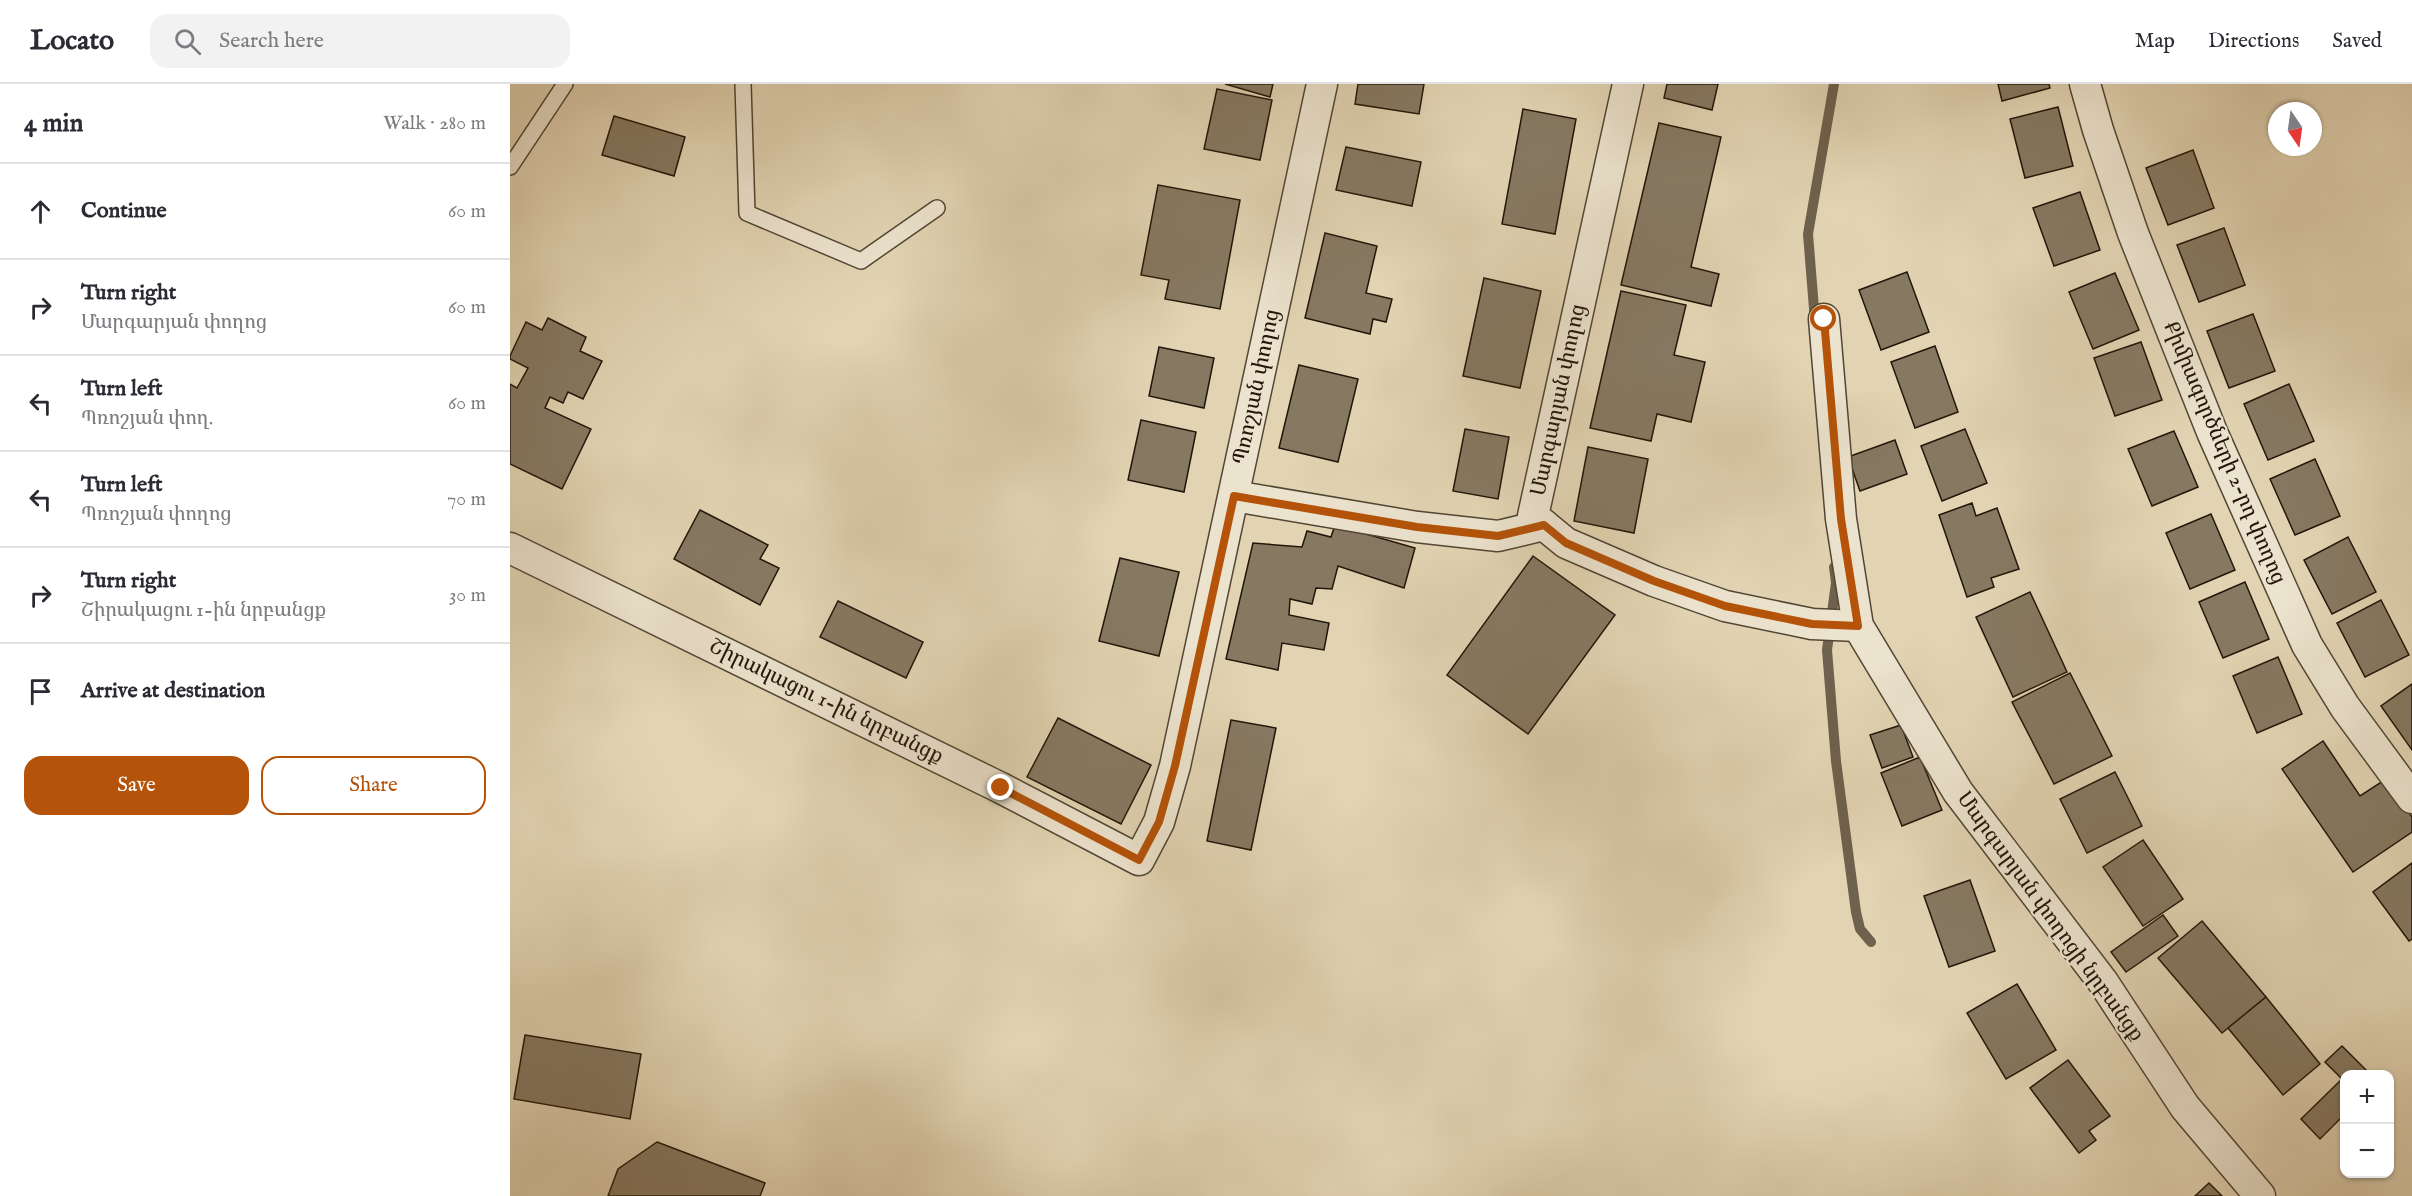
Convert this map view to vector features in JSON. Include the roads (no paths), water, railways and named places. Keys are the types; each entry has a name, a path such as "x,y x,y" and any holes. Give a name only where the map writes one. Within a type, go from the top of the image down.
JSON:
{"street":[{"name":"Պռոշյան փողոց","path":"1139,860 1159,822 1175,766 1322,84"},
{"name":"Մարգարյան փողոց","path":"1628,84 1533,516 1566,543 1654,581 1725,606 1812,624 1858,626"},
{"name":"Քիմիագործների 2-րդ փողոց","path":"2085,84 2133,233 2212,432 2307,645 2346,707 2412,798"},
{"path":"1824,319 1841,519 1858,626"},
{"path":"1234,496 1417,527 1498,536 1544,525"},
{"name":"Շիրակացու 1-ին նրբանցք","path":"510,548 1001,788 1139,860"},
{"name":"Մարգարյան փողոցի նրբանցք","path":"1858,626 1958,792 2103,982 2185,1107 2260,1196"}],"lane":[{"path":"510,167 565,84"},
{"path":"743,84 747,213 861,261 937,208"}],"waterway":[{"path":"1815,321 1808,234 1834,84"},
{"path":"1834,567 1836,583 1827,650 1836,761 1856,912 1860,929 1871,942"}]}
